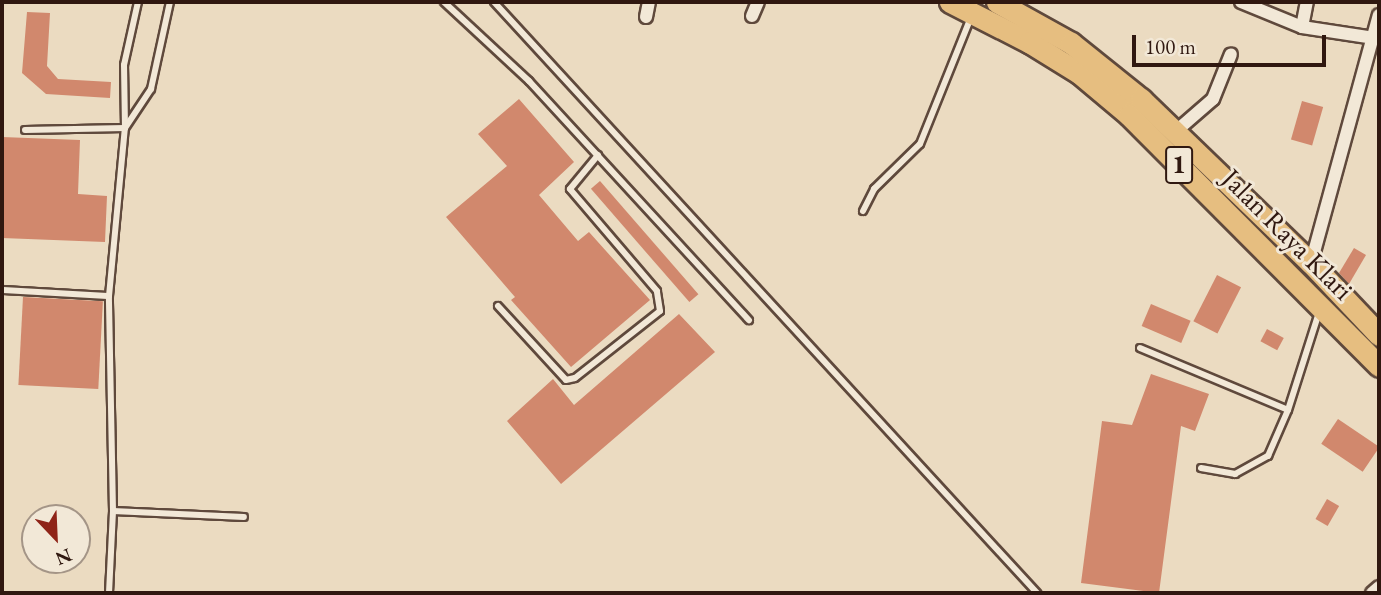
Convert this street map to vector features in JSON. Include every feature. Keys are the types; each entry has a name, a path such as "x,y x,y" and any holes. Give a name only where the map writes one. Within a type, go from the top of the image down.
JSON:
{"highway":[{"name":"Jalan Raya Klari","path":"950,2 1069,67 1129,116 1379,366"},
{"name":"Jalan Raya Klari","path":"997,2 1093,58 1175,132 1311,263 1379,335"}],"street":[{"path":"646,17 649,2"},
{"path":"752,16 758,2"},
{"path":"1241,2 1303,27 1377,26 1311,263"},
{"path":"1303,27 1307,2"},
{"path":"1175,132 1213,99 1231,54"},
{"path":"1372,593 1379,587"}],"lane":[{"path":"109,593 113,511 109,296 125,128 124,65 138,2"},
{"path":"125,128 151,89 170,2"},
{"path":"444,2 529,81 750,320"},
{"path":"494,2 1037,593"},
{"path":"863,211 874,189 920,144 972,13"},
{"path":"25,130 125,128"},
{"path":"498,306 566,380 575,378 660,310 657,291 570,189 598,155"},
{"path":"2,290 109,296"},
{"path":"1201,468 1235,474 1255,467 1278,437 1321,306"},
{"path":"1140,348 1288,410"},
{"path":"113,511 244,517"}],"building":[{"path":"27,12 50,13 47,66 58,79 111,82 110,98 46,94 22,73"},
{"path":"519,99 574,162 539,195 578,241 589,232 650,300 571,367 511,300 515,297 446,217 507,166 478,134"},
{"path":"1302,101 1323,107 1312,146 1291,139"},
{"path":"2,137 80,140 78,194 107,196 105,242 2,238"},
{"path":"600,181 698,294 689,302 591,189"},
{"path":"1354,248 1366,255 1349,284 1339,273"},
{"path":"1217,275 1241,287 1217,334 1193,321"},
{"path":"23,297 103,301 98,389 18,385"},
{"path":"1151,304 1191,321 1181,343 1142,326"},
{"path":"679,314 715,352 561,484 507,421 553,379 574,405"},
{"path":"1267,329 1284,338 1277,350 1260,341"},
{"path":"1151,374 1209,394 1195,431 1181,426 1159,593 1081,583 1102,421 1132,425"},
{"path":"1338,419 1379,447 1363,472 1321,444"},
{"path":"1327,499 1339,506 1328,526 1316,519"}]}
